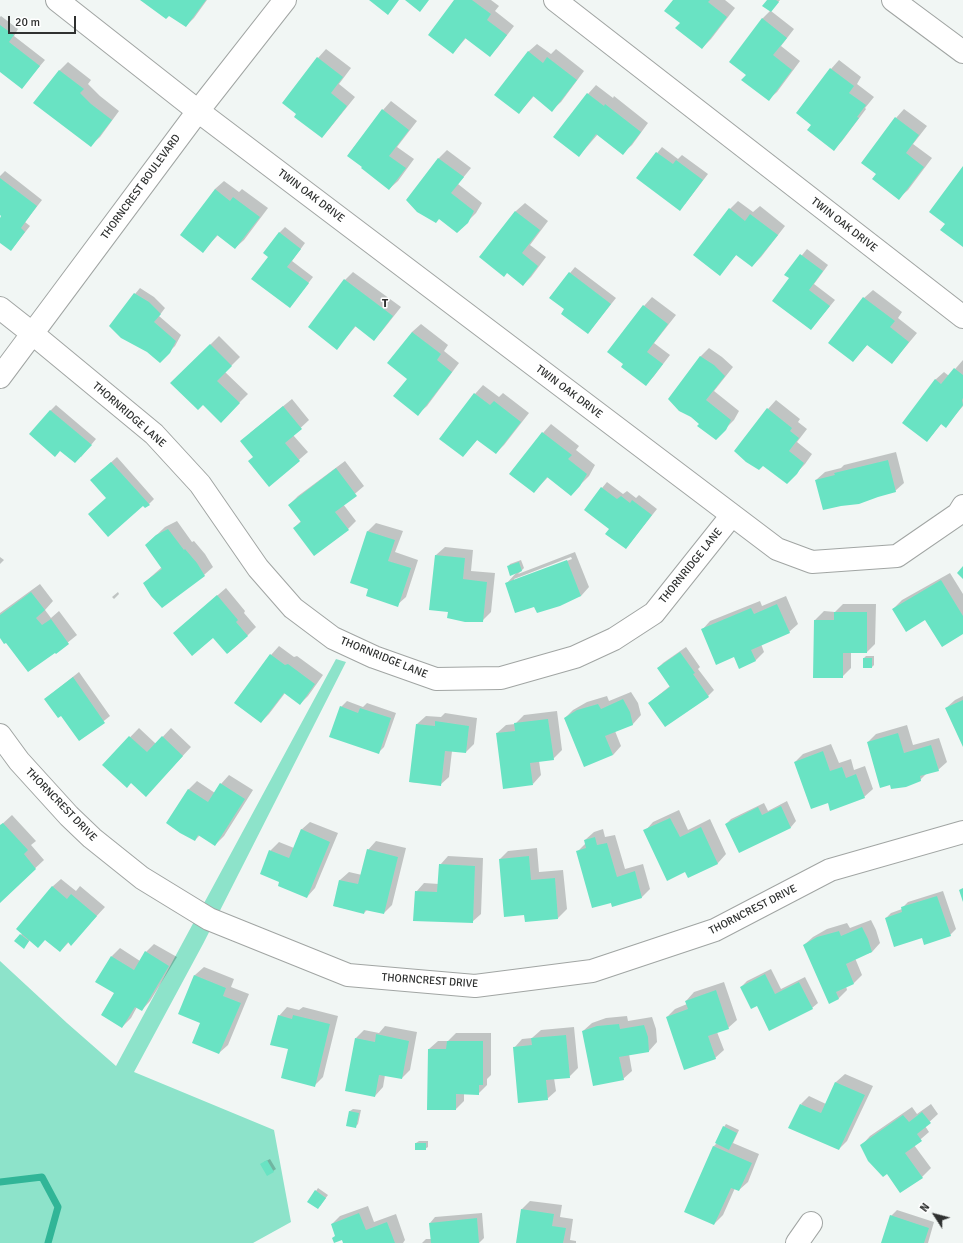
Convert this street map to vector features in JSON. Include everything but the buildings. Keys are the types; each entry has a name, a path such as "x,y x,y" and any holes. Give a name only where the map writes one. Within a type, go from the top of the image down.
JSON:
{"street":[{"name":"TWIN OAK DRIVE","path":"57,0 198,111 777,549 812,562 898,556 958,514 963,506"},
{"name":"THORNCREST BOULEVARD","path":"0,377 198,111 285,0"},
{"name":"TWIN OAK DRIVE","path":"555,0 963,317"},
{"path":"893,0 963,52"},
{"name":"THORNRIDGE LANE","path":"0,308 154,434 200,484 258,568 293,608 333,638 374,657 436,679 502,678 575,657 614,639 654,613 732,515"},
{"name":"THORNCREST DRIVE","path":"0,735 19,761 69,816 92,838 142,878 209,919 348,975 475,986 592,971 715,930 830,870 963,832"},
{"path":"797,1243 812,1223"}],"green space":[{"path":"336,659 346,662 203,944 134,1072 274,1130 291,1222 253,1243 0,1243 0,961 116,1066"}],"waterway":[{"path":"0,1182 42,1177 58,1207 48,1243"}],"district":[{"name":"T","path":"385,304"}]}
